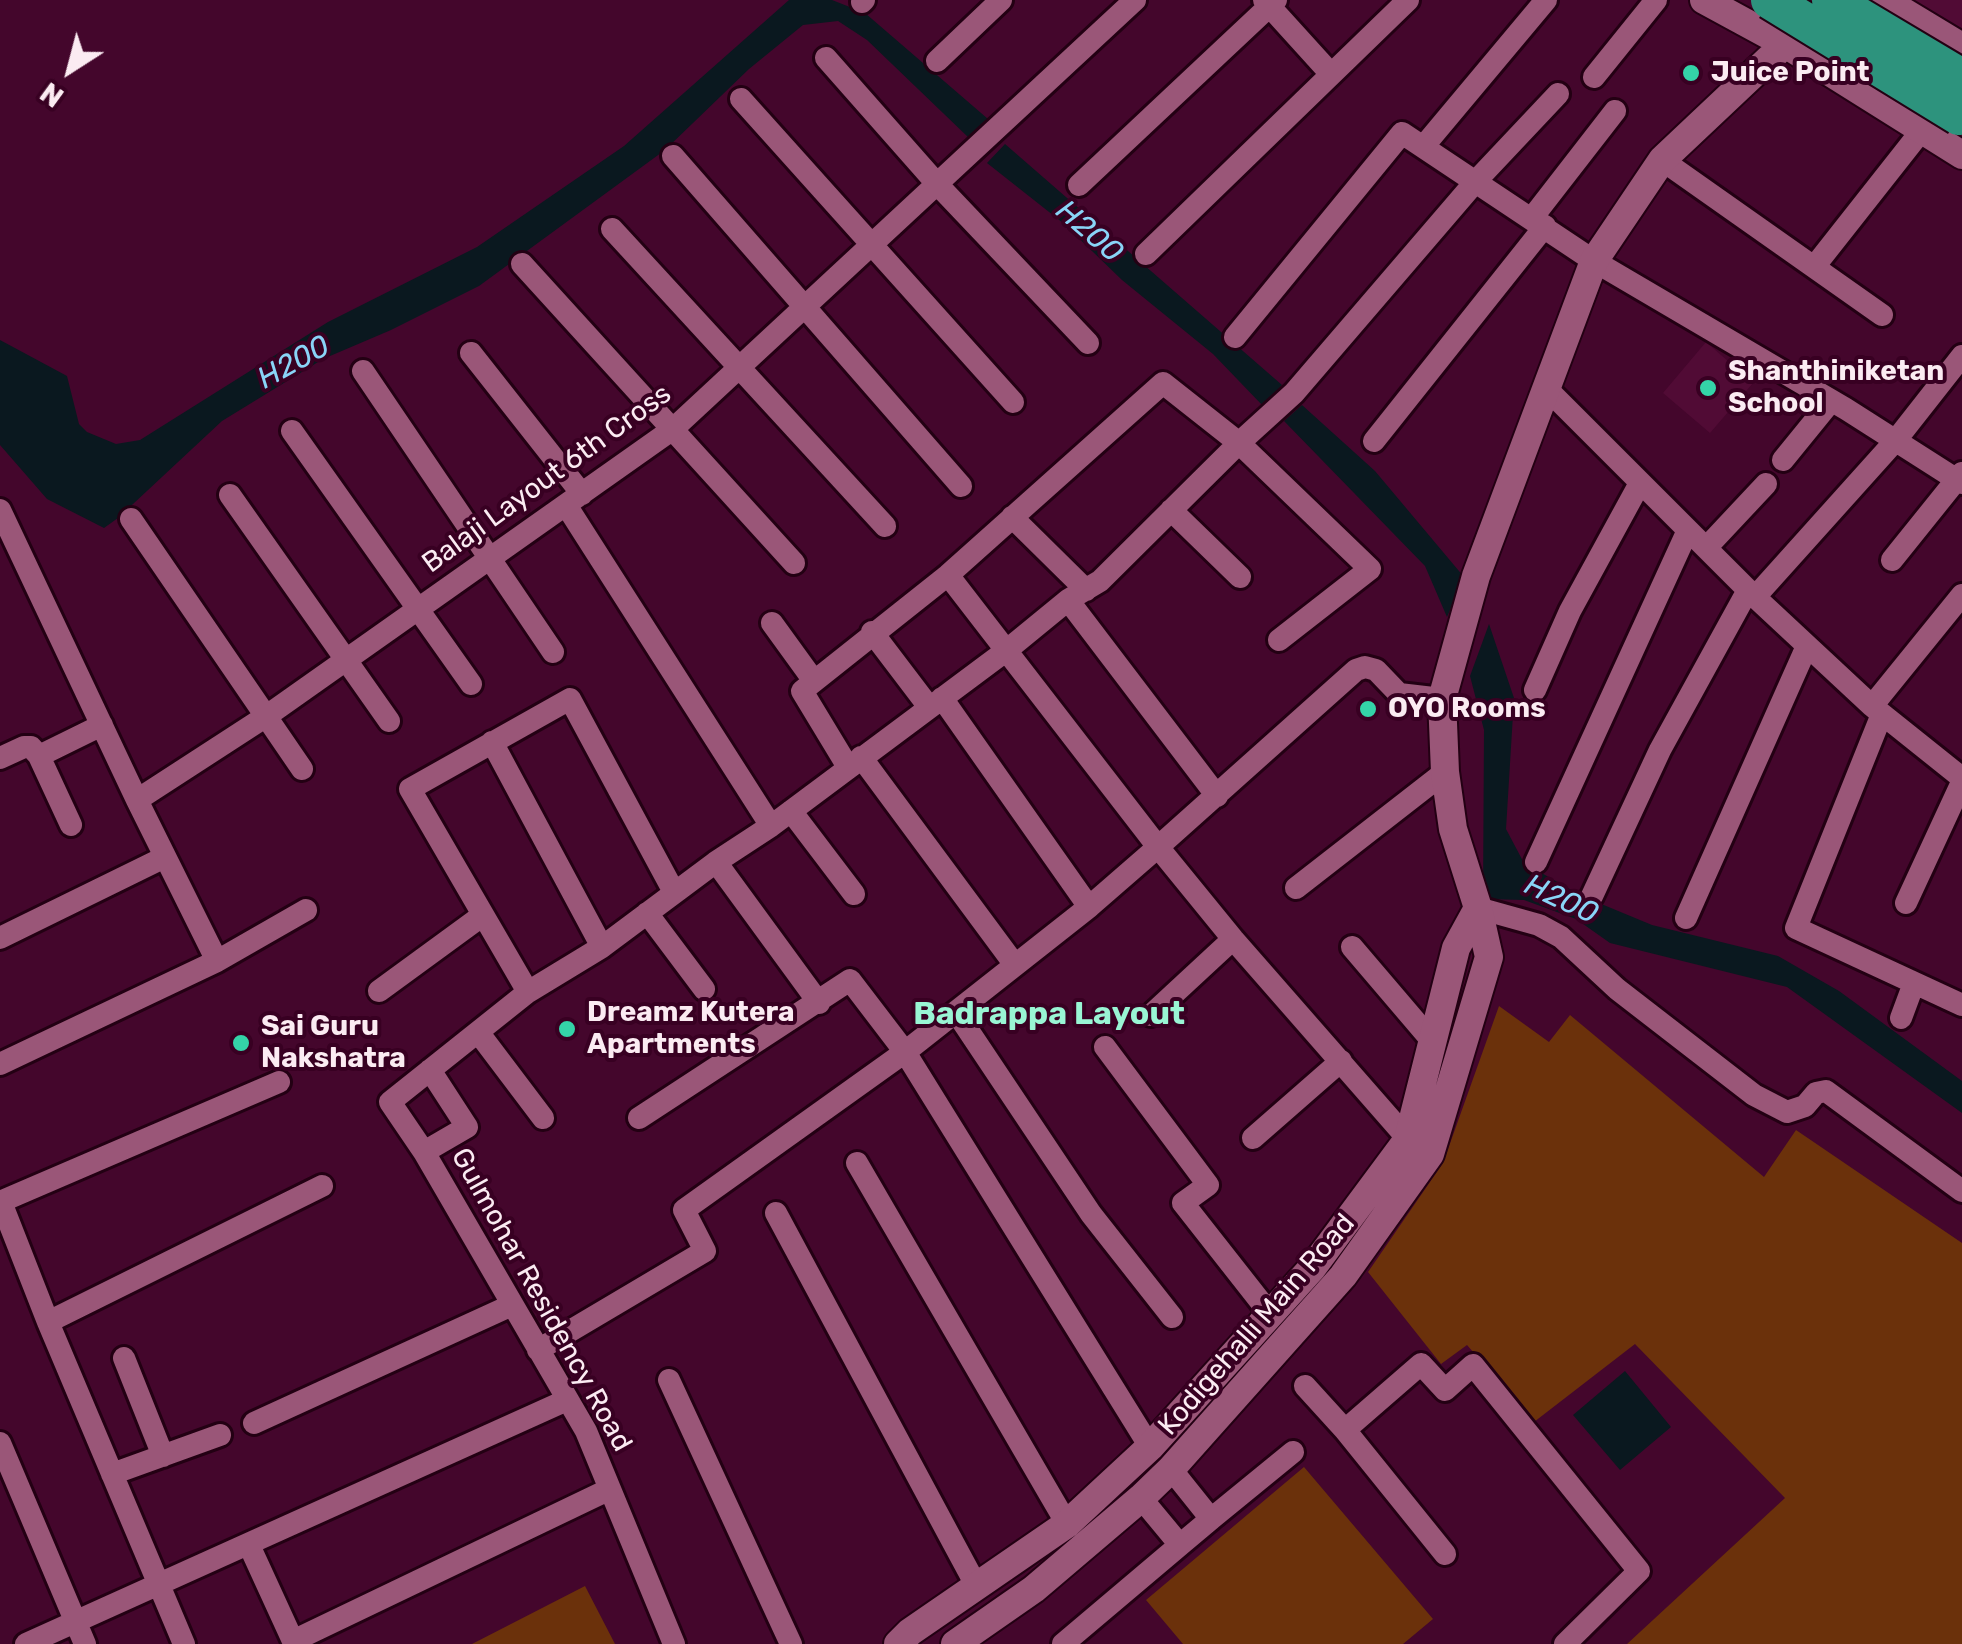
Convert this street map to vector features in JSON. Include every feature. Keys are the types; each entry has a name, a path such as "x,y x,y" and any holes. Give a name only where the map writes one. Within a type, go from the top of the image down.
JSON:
{"highway":[{"path":"1770,0 1959,116"},
{"path":"1830,0 1962,78"}],"street":[{"path":"937,61 1001,0"},
{"name":"Balaji Layout 6th Cross","path":"136,800 268,716 673,429 1135,0"},
{"path":"1146,254 1408,0"},
{"path":"1423,147 1546,0"},
{"path":"1594,77 1656,0"},
{"path":"1704,0 1789,42 1962,155"},
{"path":"1789,42 1792,28 1818,0"},
{"path":"1789,42 1810,41 1846,0"},
{"path":"1884,0 1962,47"},
{"path":"1078,184 1270,2 1331,74"},
{"name":"Kodigehalli Main Road","path":"955,1644 1034,1589 1170,1469 1344,1276 1430,1154 1489,957 1453,829 1445,772 1444,692 1476,576 1594,262 1662,160 1789,42"},
{"path":"826,58 938,185 1088,343"},
{"path":"424,1152 467,1127 430,1070 528,992 602,947 771,826 1100,581 1238,443 1294,393 1476,181 1558,94"},
{"path":"741,99 1013,402"},
{"path":"1374,441 1538,222 1615,111"},
{"path":"1814,267 1922,130"},
{"path":"1235,338 1402,134 1594,262 1960,478 1892,560"},
{"path":"672,156 960,486"},
{"path":"1662,160 1882,315"},
{"path":"612,229 885,526"},
{"path":"522,264 794,563"},
{"path":"471,352 574,499 771,826"},
{"path":"1592,896 1660,750 1752,594 1896,440 1962,356"},
{"path":"363,372 554,652"},
{"path":"1015,965 802,690 948,574 1163,383 1238,443 1370,569 1279,640"},
{"path":"1547,389 1807,646 1962,780 1906,902"},
{"path":"1783,460 1831,400"},
{"path":"292,431 471,684"},
{"path":"1535,690 1570,611 1640,482"},
{"path":"1706,548 1766,484"},
{"path":"230,494 389,721"},
{"path":"1171,510 1240,577"},
{"path":"1,516 217,961"},
{"path":"1012,518 1077,595 1217,796"},
{"path":"131,519 302,769"},
{"path":"1536,862 1688,530"},
{"path":"948,574 1158,847 1408,1139"},
{"path":"1962,595 1877,710 1796,928 1962,1004"},
{"path":"772,623 814,680"},
{"path":"872,632 935,702 1088,907"},
{"path":"1686,918 1807,646"},
{"path":"538,1350 704,1251 684,1210 905,1052 1088,907 1356,670 1376,670 1398,694 1444,692"},
{"path":"528,992 410,789 570,699 674,892"},
{"path":"39,756 102,726"},
{"path":"492,742 602,947"},
{"path":"0,758 24,746 31,747 39,756 71,825"},
{"path":"1296,888 1445,772"},
{"path":"792,810 854,894"},
{"path":"0,938 165,856"},
{"path":"716,862 818,1003"},
{"path":"1478,908 1539,925 1561,938 1617,988 1754,1095 1787,1112 1804,1106 1816,1092 1826,1091 1962,1191"},
{"name":"Kodigehalli Main Road","path":"898,1644 1067,1524 1150,1447 1354,1216 1408,1139 1456,948 1478,908"},
{"path":"0,1064 217,961 306,910"},
{"path":"647,914 704,989"},
{"path":"379,991 484,915"},
{"path":"1151,1015 1233,939"},
{"path":"1352,946 1433,1042"},
{"path":"639,1118 850,980 905,1052 1150,1447"},
{"path":"1901,1018 1914,983"},
{"path":"956,1012 1091,1214 1172,1317"},
{"path":"478,1032 543,1118"},
{"path":"1104,1047 1208,1185 1183,1204 1279,1305 1308,1317"},
{"path":"1253,1138 1340,1062"},
{"name":"Gulmohar Residency Road","path":"430,1070 390,1102 424,1152 586,1431 674,1644"},
{"path":"184,1644 0,1202 278,1082"},
{"path":"858,1163 1067,1524"},
{"path":"48,1322 322,1186"},
{"path":"776,1212 978,1587"},
{"path":"254,1422 512,1305"},
{"path":"124,1358 162,1456"},
{"path":"1345,1430 1422,1364 1445,1390 1472,1365 1639,1572 1564,1644"},
{"path":"670,1380 791,1644"},
{"path":"1305,1386 1445,1554"},
{"path":"26,1644 80,1633 160,1586 568,1400"},
{"path":"112,1474 220,1435"},
{"path":"0,1443 80,1633"},
{"path":"1064,1644 1292,1452"},
{"path":"1170,1469 1211,1519"},
{"path":"249,1545 293,1640 610,1489"},
{"path":"1141,1498 1180,1545"}],"shaded area":[{"path":"1909,0 1962,0 1962,33"},
{"name":"Shanthiniketan School","path":"1706,342 1753,383 1710,433 1663,393"},
{"path":"1499,1006 1549,1042 1570,1015 1764,1177 1796,1130 1962,1243 1962,1644 1627,1644 1785,1498 1635,1344 1534,1422 1467,1345 1441,1364 1368,1272 1443,1163"},
{"path":"1304,1467 1433,1619 1403,1644 1183,1644 1146,1600"},
{"path":"585,1586 615,1644 472,1644"}],"water":[{"name":"H200","path":"789,0 832,0 865,13 988,119 969,138 867,40 838,21 803,25 749,69 665,150 479,286 323,359 222,421 104,528 47,499 0,445 0,340 67,376 79,424 87,432 116,444 140,440 328,322 477,247 624,146"},
{"name":"H200","path":"1005,144 1282,385 1263,406 1213,354 1122,280 1063,223 987,163"},
{"path":"1302,405 1375,471 1464,577 1447,617 1425,566 1284,421"},
{"name":"H200","path":"1489,624 1514,698 1506,829 1524,863 1582,896 1652,925 1778,956 1839,991 1962,1081 1962,1113 1787,987 1610,943 1576,919 1524,900 1483,899 1484,730 1470,676"},
{"path":"1625,1371 1671,1427 1620,1470 1573,1415"}],"place":[{"name":"Juice Point","path":"1691,73"},
{"name":"Shanthiniketan School","path":"1708,388"},
{"name":"OYO Rooms","path":"1368,709"},
{"name":"Dreamz Kutera Apartments","path":"567,1029"},
{"name":"Sai Guru Nakshatra","path":"241,1043"}],"district":[{"name":"Badrappa Layout","path":"1049,1015"}]}
